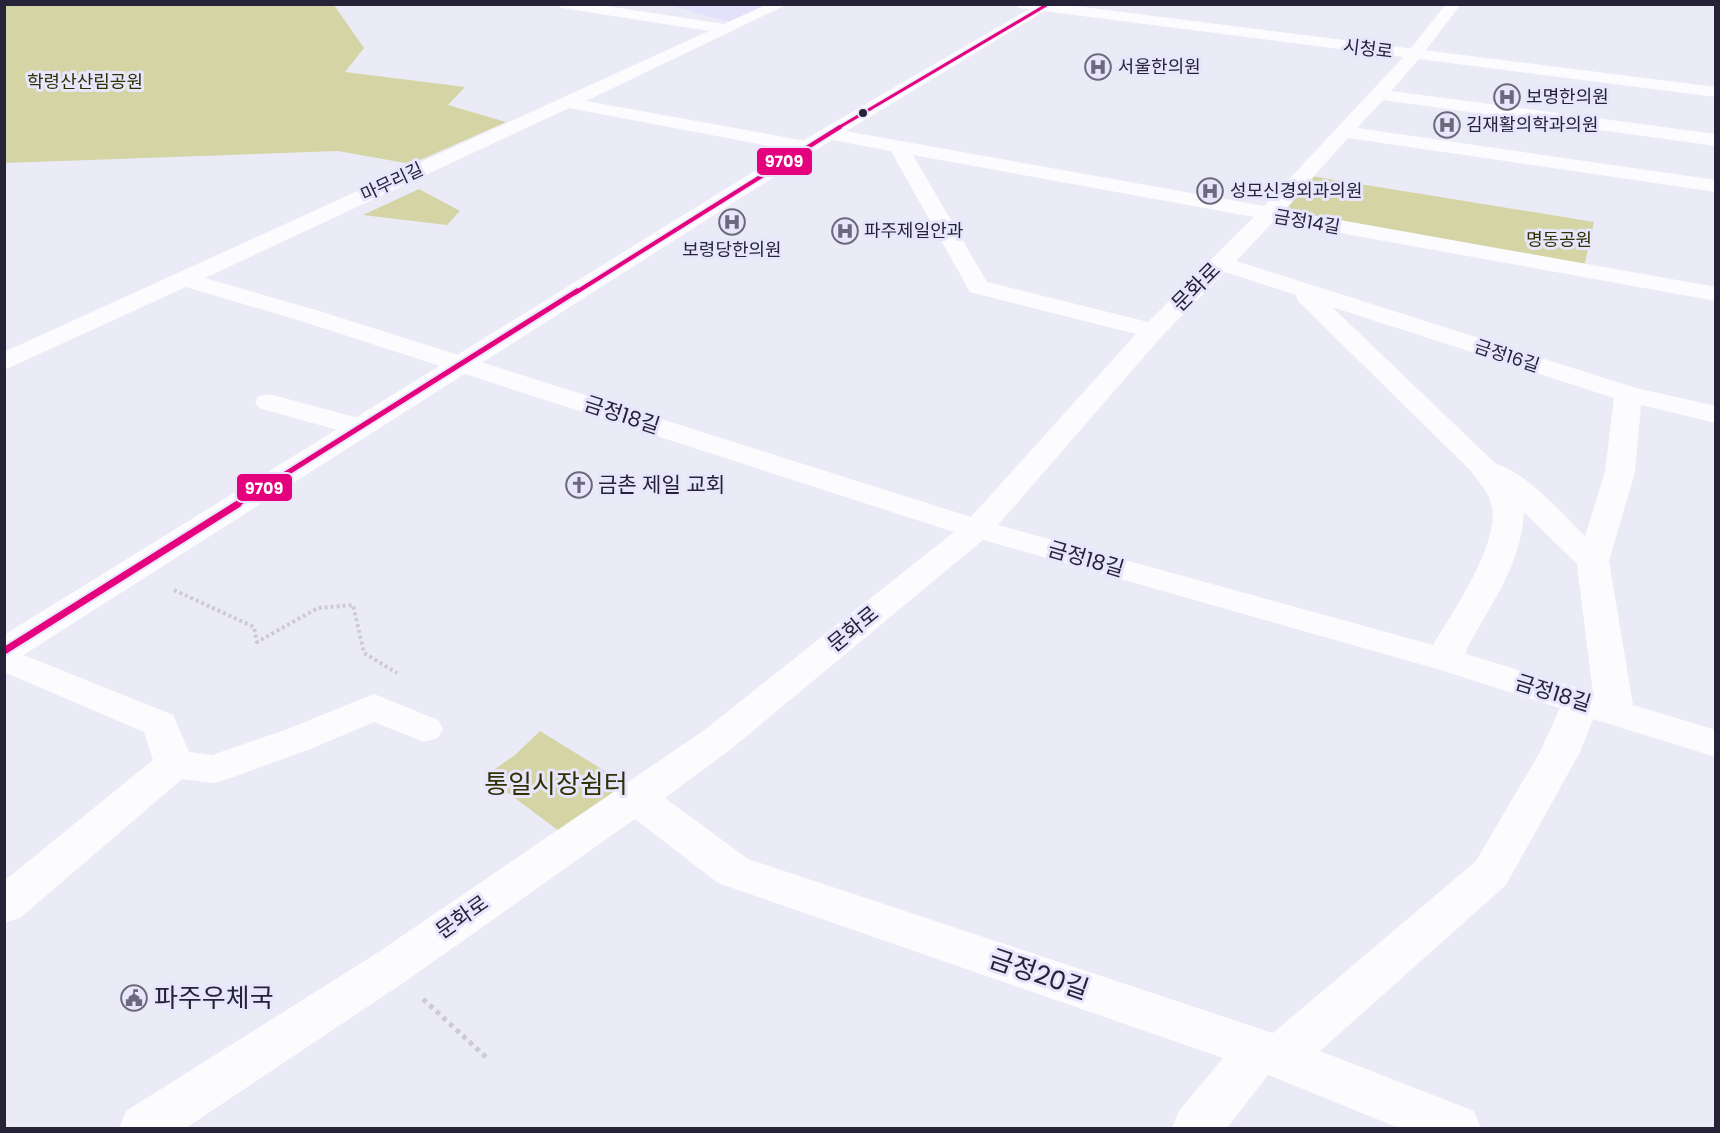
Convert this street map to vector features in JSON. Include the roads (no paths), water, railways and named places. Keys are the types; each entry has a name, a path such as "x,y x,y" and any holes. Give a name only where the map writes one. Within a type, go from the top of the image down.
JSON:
{"street":[{"path":"562,4 725,29"},
{"name":"마무리길","path":"4,362 781,4"},
{"name":"시청로","path":"1020,4 1716,92"},
{"name":"문화로","path":"144,1128 390,968 717,740 977,529 1153,331 1268,215 1414,55 1454,4"},
{"path":"4,651 806,147 1046,6"},
{"path":"1378,94 1716,140"},
{"path":"565,102 806,147"},
{"path":"1343,132 1716,186"},
{"name":"금정14길","path":"828,134 1716,294"},
{"path":"898,148 978,287 1153,331"},
{"name":"금정16길","path":"1220,263 1628,394 1716,415"},
{"name":"금정18길","path":"183,279 460,364 977,529 1446,660 1716,744"},
{"name":"금정16길","path":"1301,290 1481,465 1500,489 1508,511 1500,556 1449,648 1446,660"},
{"path":"1197,1128 1269,1053 1491,873 1560,752 1598,707 1593,561 1620,472 1628,394"},
{"path":"269,402 359,427"},
{"path":"1481,465 1516,488 1593,561"},
{"path":"4,658 160,724 174,764"},
{"path":"4,906 174,764 214,769 299,739 374,707 424,729"},
{"name":"금정20길","path":"636,798 734,871 1269,1053 1456,1128"}],"place":[{"name":"서울한의원","path":"1098,67"},
{"name":"보명한의원","path":"1507,97"},
{"name":"김재활의학과의원","path":"1447,125"},
{"name":"성모신경외과의원","path":"1210,191"},
{"name":"보령당한의원","path":"732,222"},
{"name":"파주제일안과","path":"845,231"},
{"name":"금촌 제일 교회","path":"579,485"},
{"name":"파주우체국","path":"134,998"}],"park label":[{"name":"학령산산림공원","path":"85,82"},
{"name":"명동공원","path":"1559,240"},
{"name":"통일시장쉼터","path":"556,784"}]}
